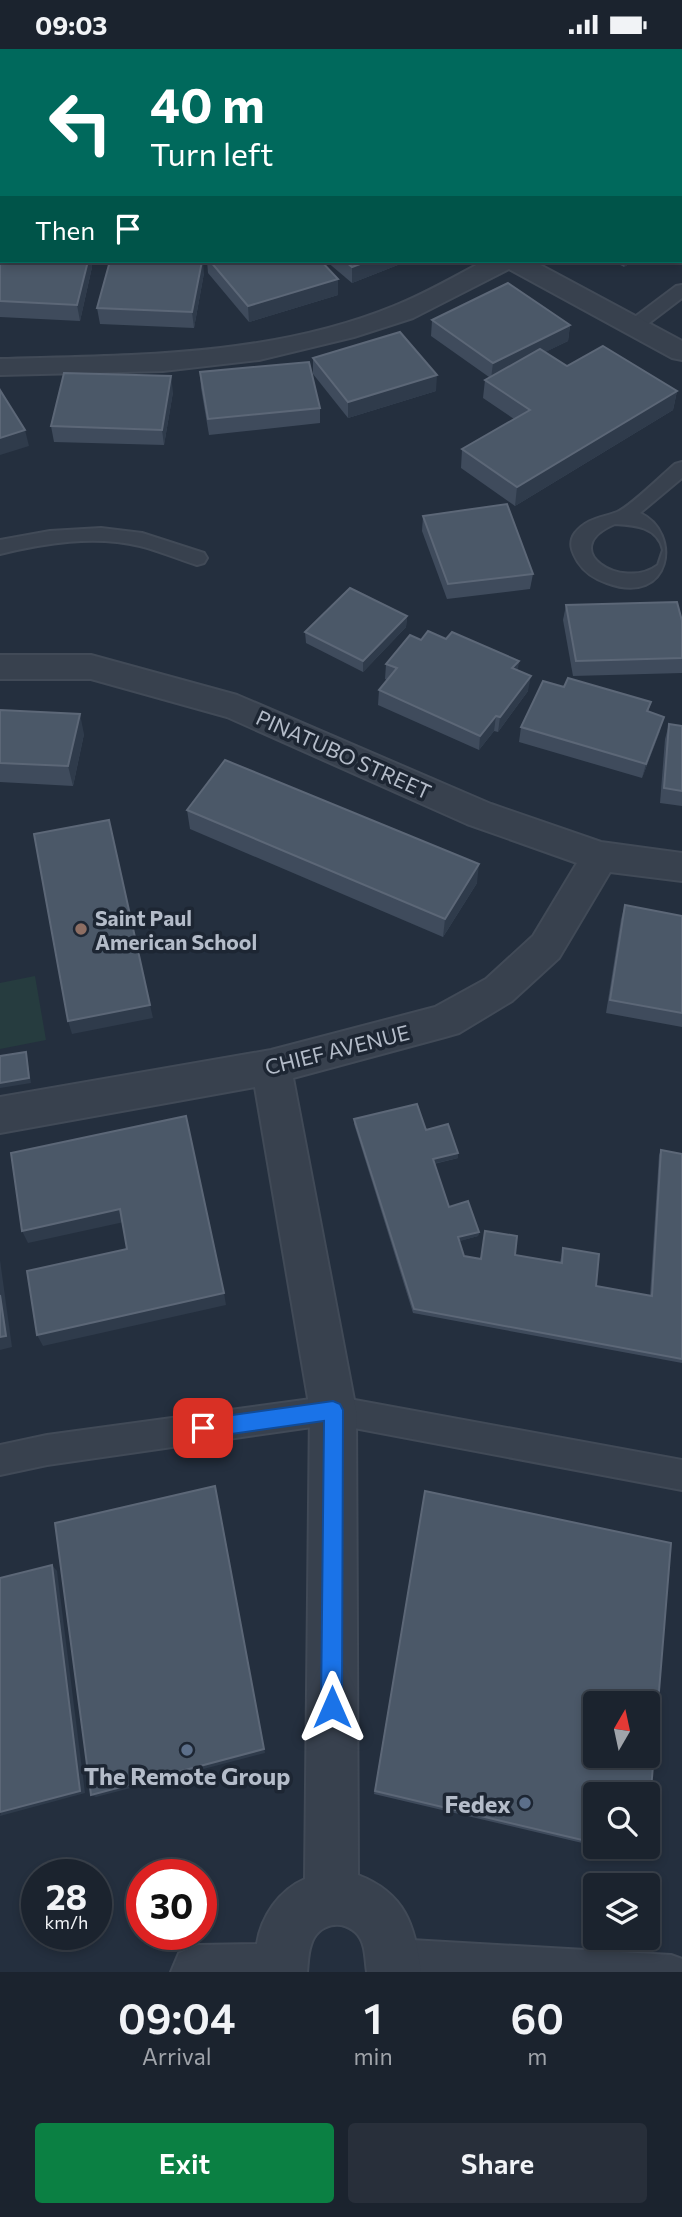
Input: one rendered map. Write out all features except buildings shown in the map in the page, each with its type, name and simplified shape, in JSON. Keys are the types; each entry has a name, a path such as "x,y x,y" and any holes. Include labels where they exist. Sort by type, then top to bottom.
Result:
{"street":[{"path":"0,367 163,363 259,352 344,331 404,312 500,263"},
{"path":"518,263 682,352"},
{"name":"PINATUBO STREET","path":"0,667 91,667 237,707 479,814 600,856 682,867"},
{"name":"CHIEF AVENUE","path":"0,1115 271,1067 445,1021 499,991 546,947 600,856"},
{"path":"271,1067 333,1410 331,1896"},
{"path":"198,1972 280,1972 280,1950 287,1930 298,1912 331,1896 357,1901 379,1917 389,1935 394,1964"}],"lane":[{"path":"634,326 682,290"},
{"path":"622,518 642,520 666,533 674,552 666,571 642,581 626,581 598,573 587,565 579,545 582,535 600,521 622,518 682,468"},
{"path":"0,547 25,541 82,535 134,538 197,558"},
{"path":"0,1460 47,1450 333,1410 682,1475"},
{"path":"394,1964 671,1972"}],"green space":[{"path":"35,976 46,1040 0,1049 0,983"}],"place":[{"name":"Saint Paul American School","path":"81,929"},
{"name":"The Remote Group","path":"187,1750"},
{"name":"Fedex","path":"525,1803"}],"route":[{"path":"203,1428 333,1410 332,1707"}]}
